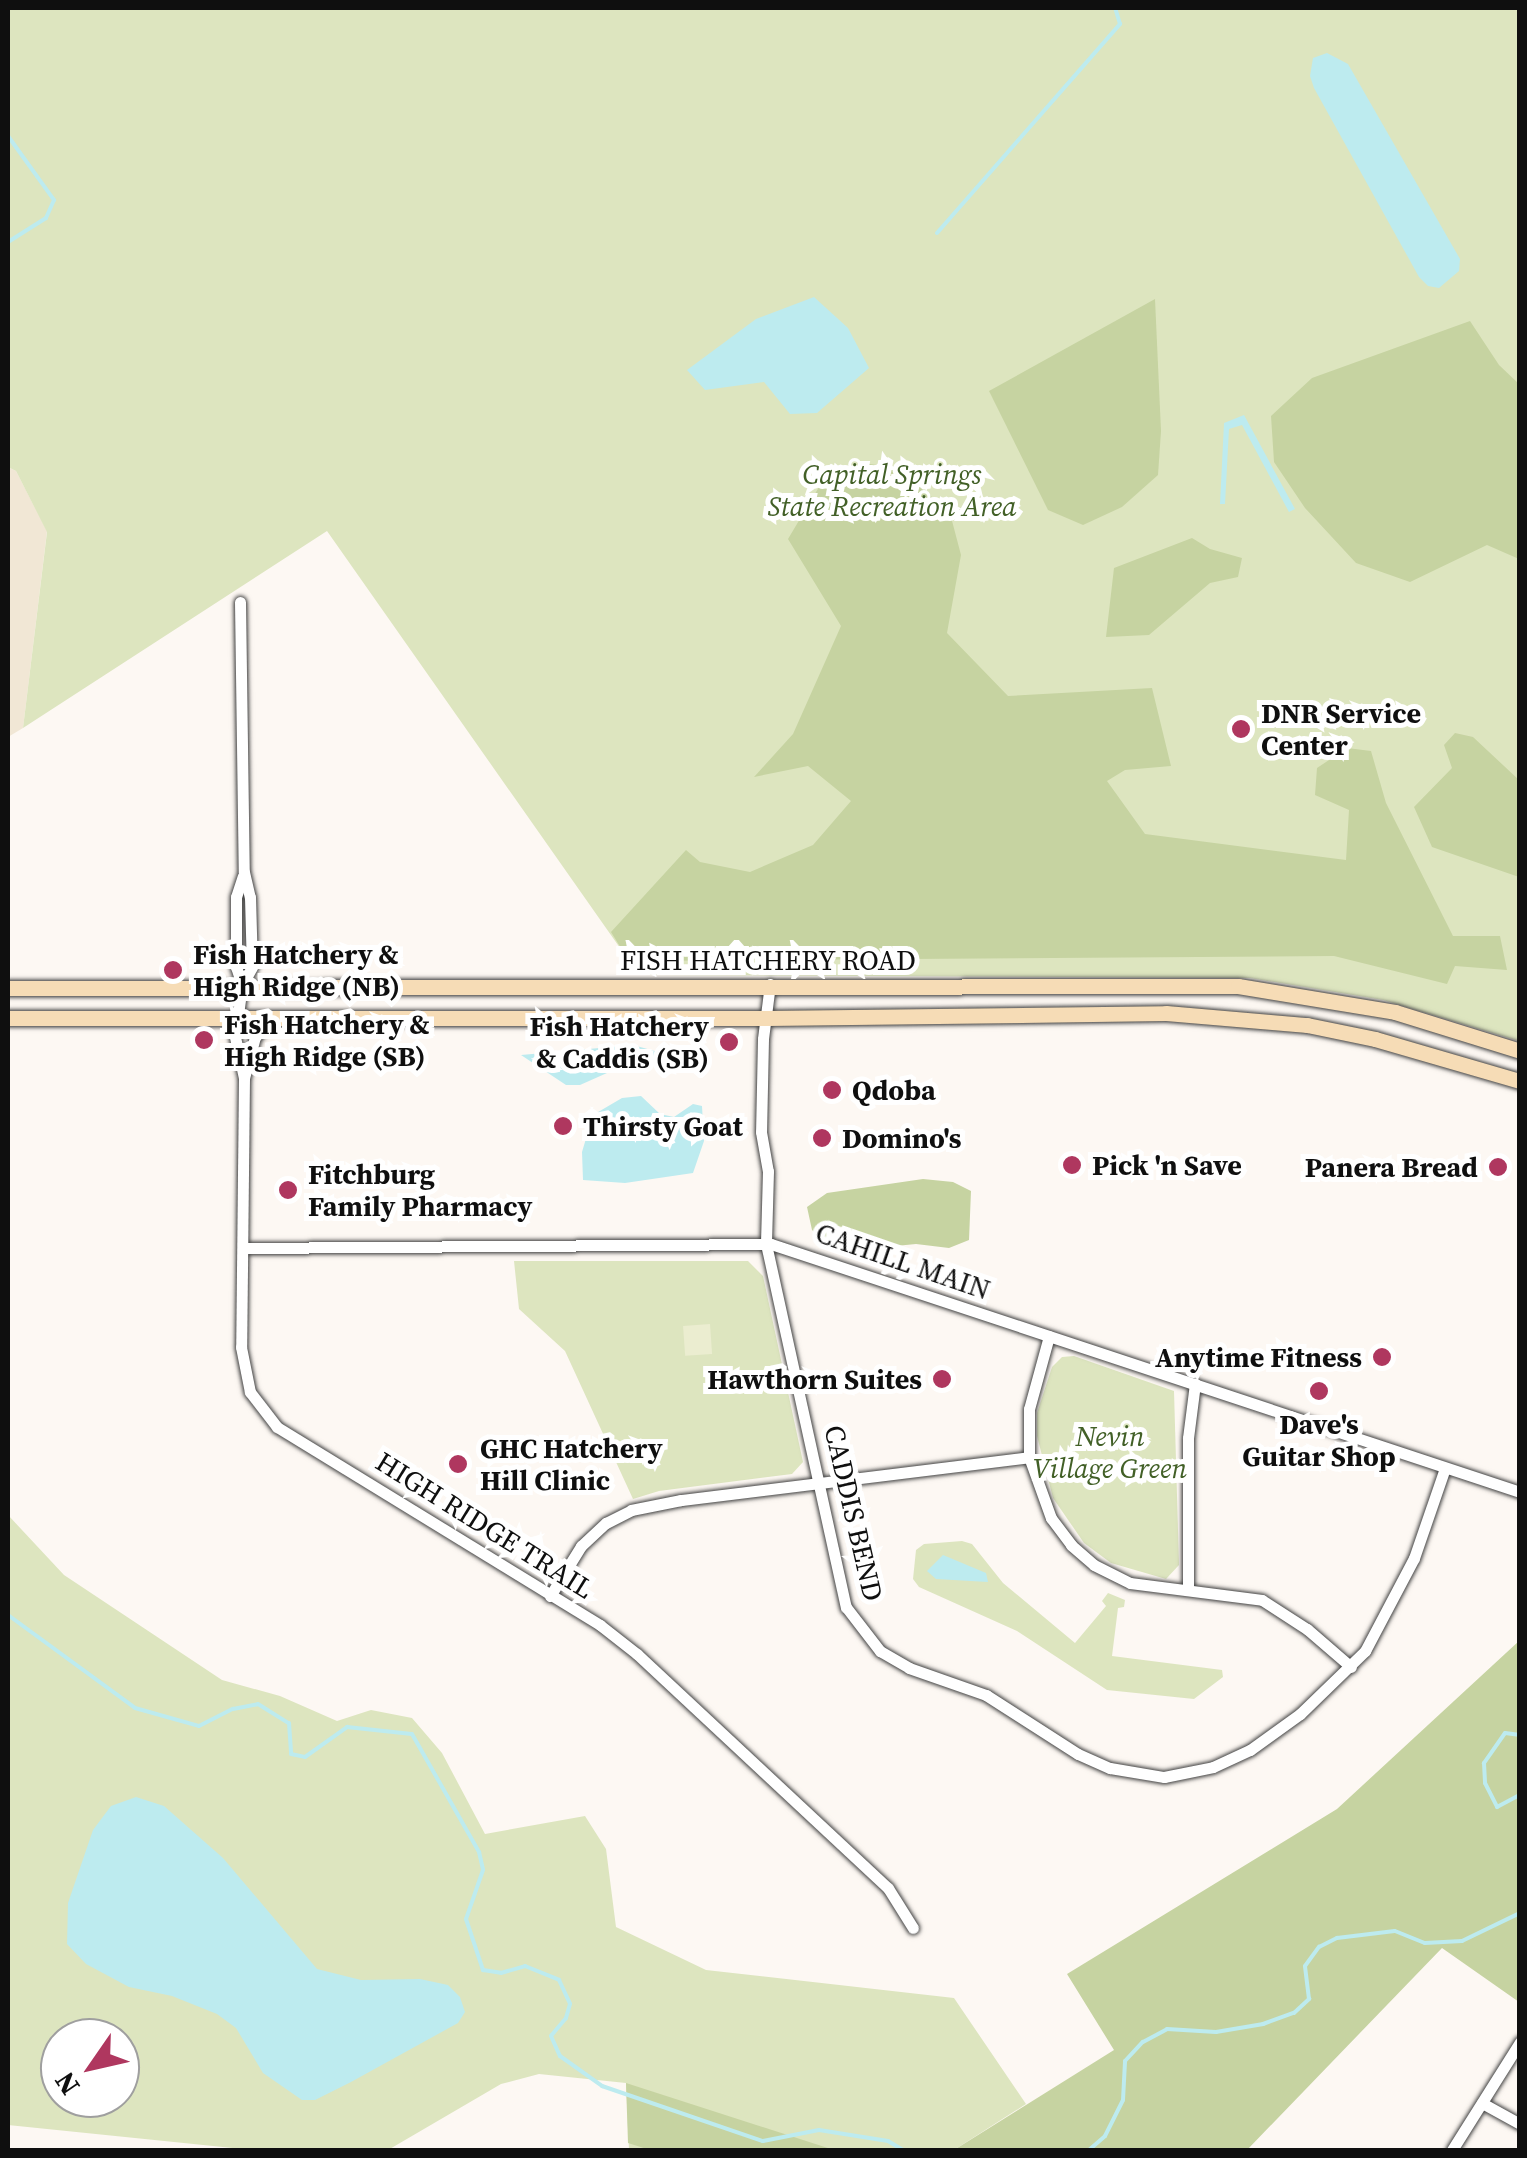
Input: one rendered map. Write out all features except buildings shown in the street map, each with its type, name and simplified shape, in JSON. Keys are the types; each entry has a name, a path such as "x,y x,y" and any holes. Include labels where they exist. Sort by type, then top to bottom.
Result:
{"main road":[{"name":"FISH HATCHERY ROAD","path":"8,988 242,984 1238,986 1395,1012 1520,1051"},
{"name":"FISH HATCHERY ROAD","path":"8,1018 767,1018 1166,1012 1236,1016 1375,1039 1520,1081"}],"street":[{"name":"HIGH RIDGE TRAIL","path":"240,602 244,872 250,896 252,967 242,984 235,1037 244,1078 243,1364 250,1392 270,1421 638,1654 888,1888 913,1928"},
{"name":"CADDIS BEND","path":"770,984 761,1132 768,1171 766,1244 846,1606 871,1643 910,1668 986,1695 1078,1754 1110,1768 1164,1777 1225,1763 1300,1714 1351,1667 1374,1637 1414,1558 1446,1468"},
{"name":"HIGH RIDGE TRAIL","path":"244,1078 255,1037 273,1018"},
{"name":"CAHILL MAIN","path":"242,1248 766,1244 1520,1492"},
{"path":"1049,1336 1029,1409 1028,1457 1051,1518 1082,1556 1130,1583 1262,1600 1307,1628 1351,1667"},
{"path":"1188,1589 1189,1427 1195,1383"},
{"path":"550,1596 581,1546 606,1523 631,1510 682,1500 1028,1457"},
{"path":"1452,2150 1520,2042"},
{"path":"1482,2103 1520,2124"}],"shaded area":[{"path":"8,467 16,471 47,531 23,728 8,737"}],"green space":[{"name":"Capital Springs State Recreation Area","path":"8,8 1519,8 1519,1041 1383,1000 1250,978 639,975 327,531 23,728 47,532 16,471 8,467"},
{"path":"1155,299 1161,431 1158,475 1122,507 1083,525 1048,510 989,391"},
{"path":"1470,321 1499,365 1519,384 1519,559 1487,545 1410,582 1356,563 1305,508 1274,462 1271,416 1312,378"},
{"path":"870,464 906,470 951,517 961,555 947,633 1008,696 1152,688 1171,766 1125,770 1107,781 1145,834 1346,860 1349,810 1315,795 1317,768 1347,748 1371,751 1386,803 1453,936 1500,936 1507,970 1455,966 1447,984 1334,956 629,961 611,932 686,850 700,862 750,872 813,845 851,801 808,766 754,777 793,734 841,626 788,539 825,477"},
{"path":"1192,538 1210,549 1242,558 1238,577 1210,583 1149,635 1106,637 1114,568"},
{"path":"1455,733 1473,737 1519,780 1519,877 1432,847 1414,807 1452,768 1444,745"},
{"path":"923,1179 953,1182 971,1191 969,1240 949,1248 916,1244 875,1248 823,1240 812,1230 807,1207 827,1193"},
{"path":"514,1261 748,1261 763,1276 803,1462 792,1474 659,1491 633,1499 565,1351 519,1309"},
{"path":"710,1324 712,1354 685,1356 683,1326"},
{"name":"Nevin Village Green","path":"1074,1356 1174,1391 1179,1565 1166,1579 1111,1563 1084,1543 1053,1498 1037,1436 1037,1413 1052,1367 1062,1357"},
{"path":"8,1515 64,1575 222,1680 280,1696 337,1721 371,1710 412,1718 442,1753 485,1834 585,1816 606,1849 616,1927 706,1970 954,1998 1026,2104 954,2150 629,2150 626,2083 539,2074 501,2084 388,2150 252,2150 8,2125"},
{"path":"924,1544 972,1544 1003,1583 1075,1643 1106,1606 1102,1601 1108,1593 1125,1600 1124,1607 1118,1608 1112,1656 1222,1670 1223,1677 1194,1699 1107,1690 1017,1631 919,1587 913,1579 916,1550"},
{"path":"1519,1641 1519,2002 1442,1948 1247,2150 954,2150 1114,2050 1067,1974 1337,1809"},
{"path":"626,2083 834,2150 650,2150 628,2143"}],"water":[{"path":"1327,53 1348,64 1460,259 1459,271 1439,288 1428,286 1419,277 1314,88 1310,76 1313,58"},
{"path":"814,297 848,328 869,368 817,413 790,414 764,382 705,390 687,370 756,319"},
{"path":"1244,415 1295,509 1289,512 1242,425 1229,429 1225,504 1220,504 1224,423"},
{"path":"633,1045 662,1053 663,1059 607,1073 580,1085 566,1085 521,1055"},
{"path":"641,1096 660,1114 674,1117 693,1104 702,1106 704,1141 693,1173 625,1183 583,1180 582,1152 593,1115 622,1098"},
{"path":"943,1555 986,1573 988,1582 936,1579 927,1571"},
{"path":"136,1797 164,1806 223,1858 317,1969 361,1980 420,1979 448,1985 460,1997 465,2012 458,2023 315,2100 302,2100 263,2073 236,2028 217,2014 172,1996 129,1987 86,1964 67,1944 68,1903 93,1830 111,1806"}],"waterway":[{"path":"937,233 1120,24 1115,8"},
{"path":"8,136 54,200 46,218 8,242"},
{"path":"8,1615 135,1708 199,1726 233,1709 258,1704 289,1723 291,1754 305,1757 347,1727 412,1734 479,1852 483,1870 466,1919 483,1970 501,1973 525,1966 559,1980 570,2004 566,2018 551,2036 560,2056 602,2086 763,2141 819,2130 888,2141 903,2150"},
{"path":"1520,1735 1505,1733 1484,1763 1485,1783 1497,1807 1520,1795"},
{"path":"1089,2150 1105,2136 1123,2100 1125,2061 1143,2042 1167,2029 1216,2032 1263,2024 1294,2013 1309,1999 1305,1966 1319,1947 1337,1938 1395,1931 1425,1943 1462,1941 1520,1913"}],"place":[{"name":"DNR Service Center","path":"1241,729"},
{"name":"Fish Hatchery & High Ridge (NB)","path":"173,970"},
{"name":"Fish Hatchery & High Ridge (SB)","path":"204,1040"},
{"name":"Fish Hatchery & Caddis (SB)","path":"729,1042"},
{"name":"Qdoba","path":"832,1090"},
{"name":"Thirsty Goat","path":"563,1126"},
{"name":"Domino's","path":"822,1138"},
{"name":"Pick 'n Save","path":"1072,1165"},
{"name":"Panera Bread","path":"1498,1167"},
{"name":"Fitchburg Family Pharmacy","path":"288,1190"},
{"name":"Anytime Fitness","path":"1382,1357"},
{"name":"Hawthorn Suites","path":"942,1379"},
{"name":"Dave's Guitar Shop","path":"1319,1391"},
{"name":"GHC Hatchery Hill Clinic","path":"458,1464"}]}
